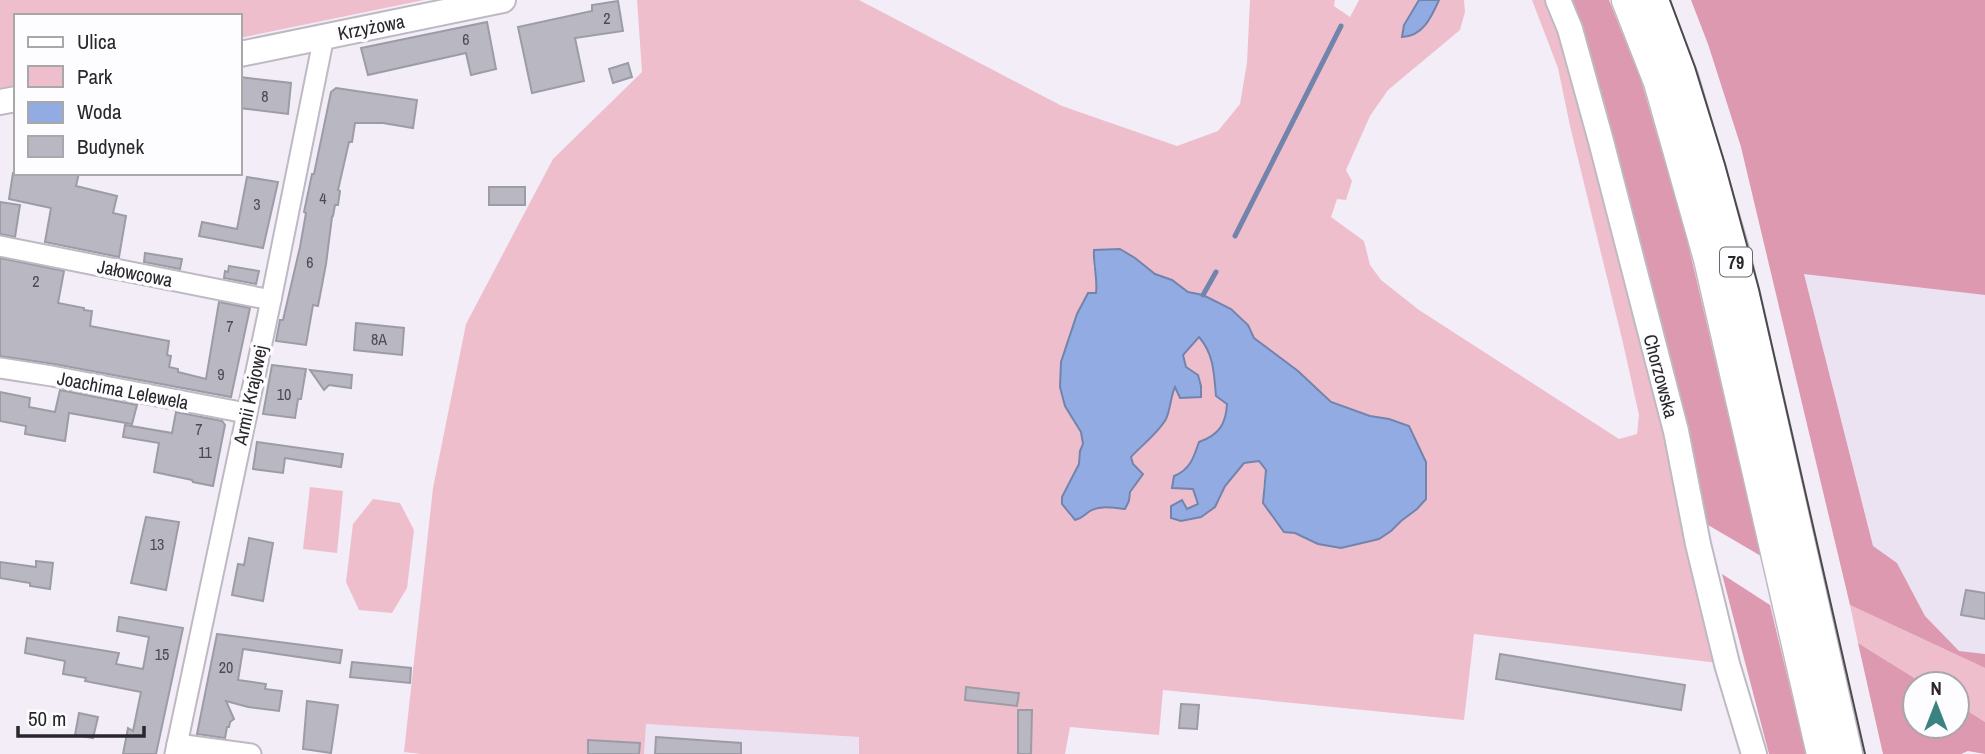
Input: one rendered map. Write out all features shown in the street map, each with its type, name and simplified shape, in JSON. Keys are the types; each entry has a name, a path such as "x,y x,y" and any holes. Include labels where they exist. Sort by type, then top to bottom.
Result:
{"main road":[{"name":"79","path":"1629,0 1660,82 1710,259 1767,514 1846,754"},
{"name":"79","path":"1652,0 1682,78 1734,254 1796,531 1823,754"}],"street":[{"name":"Krzyżowa","path":"242,54 503,0"},
{"name":"Chorzowska","path":"1558,0 1570,29 1601,141 1676,431 1698,544 1727,664 1754,754"},
{"name":"Armii Krajowej","path":"176,749 324,37"},
{"name":"Jałowcowa","path":"0,246 271,300"},
{"name":"Joachima Lelewela","path":"0,368 246,413"},
{"path":"176,749 251,754"}],"shaded area":[{"path":"1572,0 1609,0 1641,80 1686,235 1761,556 1708,525 1584,30"},
{"path":"1691,0 1985,0 1985,295 1804,274 1873,546 1897,563 1925,616 1959,651 1985,654 1985,668 1850,605 1741,147"},
{"path":"1804,273 1985,295 1985,654 1959,651 1925,616 1897,563 1873,546"},
{"path":"1722,574 1770,605 1806,754 1769,754"},
{"path":"1858,643 1901,670 1901,740 1971,740 1971,713 1985,722 1985,754 1968,751 1961,754 1883,754"},
{"path":"646,724 860,737 859,754 644,754"}],"green space":[{"path":"0,0 424,0 242,38 242,14 14,14 14,85 0,88"},
{"path":"637,0 859,0 1062,106 1177,146 1218,131 1240,104 1247,63 1250,0 1335,0 1334,6 1350,17 1359,0 1419,0 1404,25 1402,37 1430,21 1439,0 1464,0 1465,12 1460,30 1388,90 1370,116 1346,170 1352,181 1346,200 1337,199 1331,217 1364,241 1370,265 1381,280 1419,310 1619,439 1637,434 1639,415 1558,68 1532,0 1558,0 1727,664 1474,634 1464,720 1163,690 1159,735 1070,727 1065,754 859,754 859,737 646,724 644,754 404,752 433,488 466,324 553,159 642,72","holes":["1120,249 1155,274 1172,280 1188,292 1203,295 1248,325 1254,338 1298,371 1331,402 1370,416 1389,419 1415,439 1420,449 1417,509 1391,531 1318,544 1295,533 1284,532 1271,516 1263,498 1266,470 1259,461 1244,463 1225,486 1215,507 1201,516 1181,521 1182,500 1187,509 1198,504 1193,489 1172,488 1174,476 1188,467 1199,442 1212,436 1220,428 1227,404 1216,396 1210,357 1199,337 1183,355 1186,367 1171,395 1171,407 1131,457 1133,483 1125,509 1098,508 1075,520 1070,516 1062,497 1079,464 1083,444 1081,432 1065,406 1061,362 1077,314 1096,293 1098,283 1093,266 1094,250"]},
{"path":"310,487 343,491 337,553 303,549"},
{"path":"373,499 400,503 414,530 407,588 392,613 359,610 346,582 353,524"},
{"path":"1850,605 1985,668 1985,722 1971,713 1971,670 1901,670 1858,643"}],"water":[{"path":"1419,0 1439,0 1421,30 1402,37 1404,25"},
{"path":"1120,249 1155,274 1172,280 1188,292 1203,295 1231,309 1248,325 1254,338 1298,371 1331,402 1409,426 1426,462 1426,499 1379,539 1341,548 1318,544 1295,533 1284,532 1263,503 1266,470 1259,461 1244,463 1225,486 1215,507 1201,517 1181,521 1171,518 1171,506 1182,500 1187,509 1198,504 1193,489 1172,488 1174,476 1188,467 1199,442 1212,436 1220,428 1226,411 1227,404 1216,396 1210,357 1199,337 1183,355 1186,367 1198,375 1201,397 1180,398 1175,387 1163,424 1131,457 1133,464 1143,474 1130,492 1125,509 1098,508 1075,520 1062,504 1062,497 1079,464 1083,444 1081,432 1065,406 1060,387 1061,362 1077,314 1088,293 1096,293 1094,250"}],"building":[{"path":"618,1 623,31 575,38 584,81 532,93 518,27 592,11 592,5"},
{"path":"487,22 496,69 471,75 466,53 368,75 361,48"},
{"path":"628,63 632,77 613,83 609,69"},
{"path":"242,77 291,83 288,114 242,108"},
{"path":"336,88 417,100 413,128 383,123 355,123 338,190 338,205 335,205 332,217 318,306 313,305 306,345 276,341 300,247 306,213 304,212 331,92"},
{"path":"13,173 79,175 76,186 117,196 113,213 126,216 119,257 45,242 51,208 9,199"},
{"path":"247,177 278,182 263,248 199,236 202,222 237,229"},
{"path":"489,187 525,187 525,205 489,205"},
{"path":"0,202 20,205 15,237 0,234"},
{"path":"145,253 182,259 180,269 144,262"},
{"path":"0,258 64,271 58,303 92,311 90,326 169,341 169,367 206,379 219,302 250,308 231,397 0,356"},
{"path":"229,266 259,271 256,284 224,278"},
{"path":"356,323 404,328 402,355 354,350"},
{"path":"272,365 306,369 295,418 263,414"},
{"path":"310,370 352,375 351,388 329,385 324,390"},
{"path":"60,390 137,405 132,424 69,413 65,441 25,434 26,426 0,421 0,392 30,398 29,407 55,412"},
{"path":"176,412 222,421 225,425 213,486 154,472 159,443 123,437 125,425 172,433"},
{"path":"257,442 343,454 341,467 285,458 283,473 253,469"},
{"path":"146,517 179,522 166,590 131,583"},
{"path":"249,538 273,543 263,601 232,595 238,564 244,565"},
{"path":"36,561 53,563 50,589 0,578 0,562 36,567"},
{"path":"1966,590 1985,593 1985,619 1961,615"},
{"path":"119,617 183,628 156,754 123,754 128,728 133,731 141,692 63,674 65,661 25,653 27,638 119,653 116,664 143,669 149,637 117,631"},
{"path":"217,634 342,650 340,663 243,649 238,680 266,684 265,689 282,691 279,711 226,701 234,719 227,727 225,738 197,734"},
{"path":"1500,654 1685,685 1681,710 1496,679"},
{"path":"352,662 411,668 410,683 350,677"},
{"path":"966,687 1019,693 1017,706 965,700"},
{"path":"307,701 338,705 331,753 303,749"},
{"path":"1181,704 1199,705 1197,729 1179,728"},
{"path":"1018,710 1032,710 1031,754 1018,754"},
{"path":"79,713 98,717 93,738 75,735"},
{"path":"656,737 741,743 741,754 655,754"},
{"path":"588,740 640,743 639,754 588,754"}],"waterway":[{"path":"1235,236 1341,26"},
{"path":"1203,295 1216,272"}],"tram line":[{"path":"1670,0 1695,67 1725,164 1759,289 1865,754"}]}
